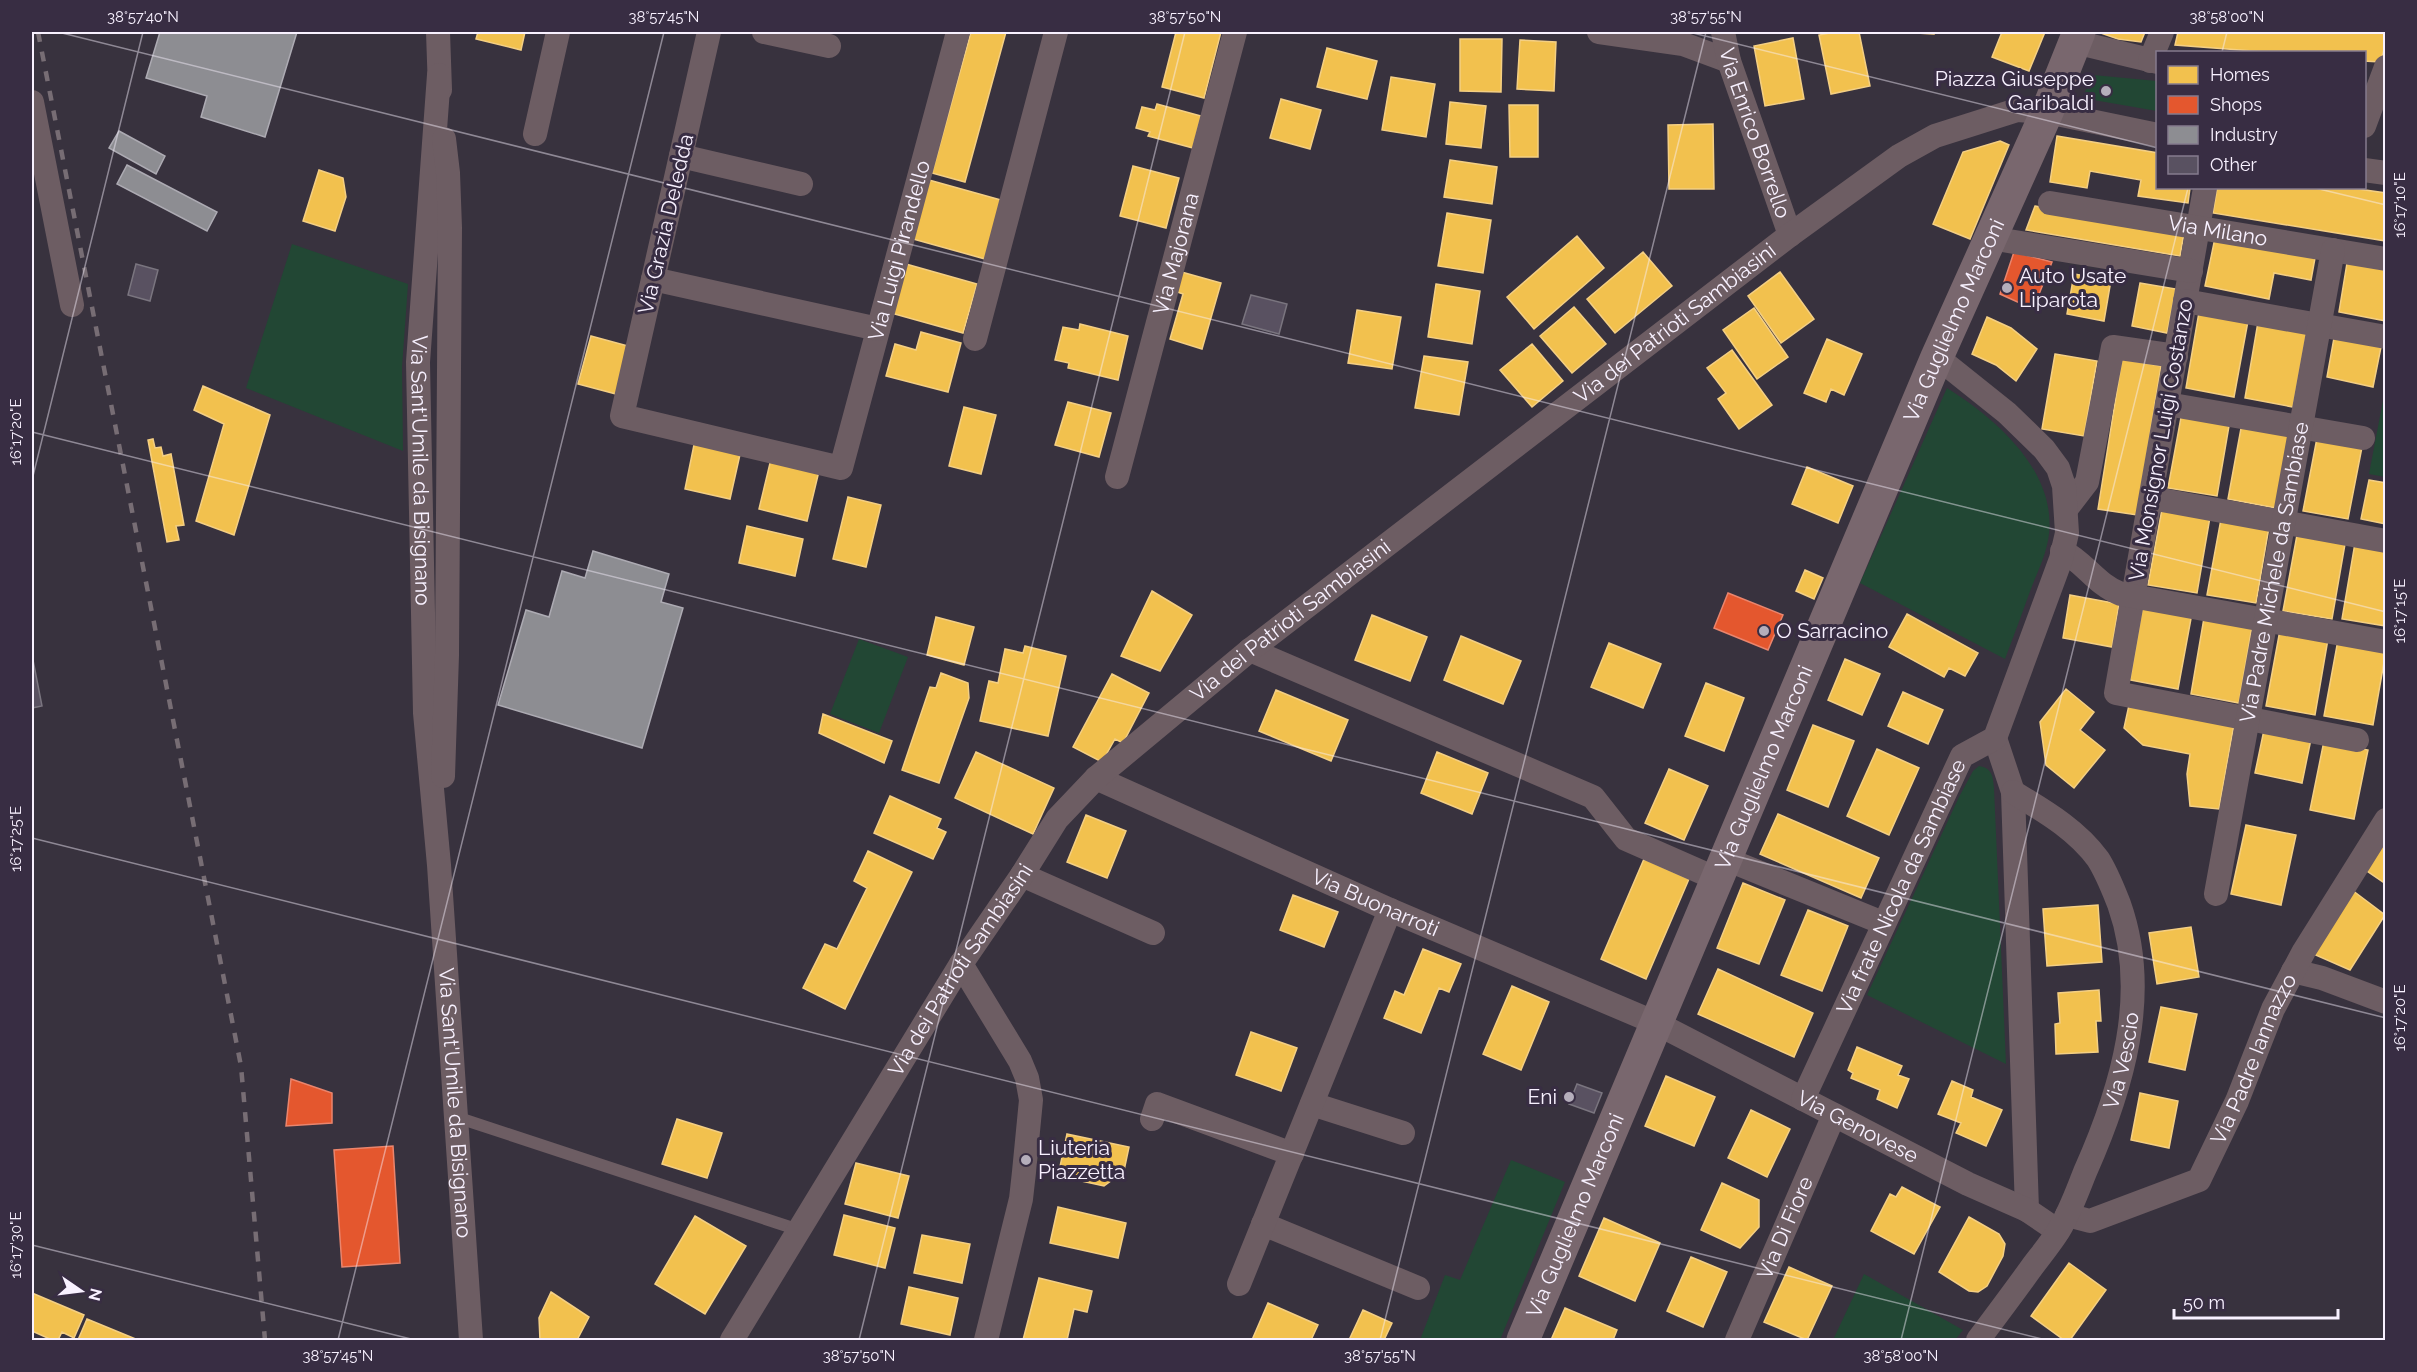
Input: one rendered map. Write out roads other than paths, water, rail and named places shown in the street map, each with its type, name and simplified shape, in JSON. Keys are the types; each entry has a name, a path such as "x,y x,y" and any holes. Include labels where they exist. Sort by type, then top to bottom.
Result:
{"main road":[{"name":"Via Guglielmo Marconi","path":"1523,1341 1937,357 2047,111 2077,37"}],"street":[{"name":"Via Sant'Umile da Bisignano","path":"438,32 450,228 447,655 440,865 471,1341"},
{"path":"535,134 558,32"},
{"name":"Via Grazia Deledda","path":"709,32 622,416 841,468"},
{"path":"764,32 829,46"},
{"name":"Via Luigi Pirandello","path":"841,468 958,32"},
{"path":"975,339 1056,32"},
{"name":"Via Majorana","path":"1117,477 1235,32"},
{"path":"1599,32 1683,44 1729,61"},
{"name":"Via Enrico Borrello","path":"1723,32 1729,61 1790,235"},
{"path":"2157,51 2162,32"},
{"path":"2077,37 2154,62"},
{"path":"2366,119 2378,79"},
{"path":"32,102 72,305"},
{"name":"Via dei Patrioti Sambiasini","path":"732,1341 962,964 1057,819 1096,778 1250,650 1790,235 1899,156 1935,136 2017,110 2047,111 2156,135"},
{"path":"681,156 801,184"},
{"path":"2366,170 2385,173"},
{"name":"Via Monsignor Luigi Costanzo","path":"2205,189 2116,693 2248,719"},
{"name":"Via Milano","path":"2050,203 2385,259"},
{"path":"1990,238 2191,271"},
{"name":"Via Padre Michele da Sambiase","path":"2217,894 2333,250"},
{"path":"653,279 878,328"},
{"path":"2186,301 2385,337"},
{"path":"2067,508 2087,482 2113,347 2176,356"},
{"path":"1937,357 2007,413 2044,449 2058,468 2067,508 2067,533 2051,588 1995,738 2013,792 2027,1210"},
{"path":"2167,404 2363,438"},
{"path":"2151,498 2385,541"},
{"path":"2062,551 2076,560 2100,584 2121,594 2385,642"},
{"path":"1250,650 1593,797 1626,839 1883,923"},
{"path":"2248,719 2357,740"},
{"name":"Via frate Nicola da Sambiase","path":"1803,1099 1962,756 1995,738"},
{"name":"Via Buonarroti","path":"1096,778 1390,910 1656,1023"},
{"name":"Via Vescio","path":"1978,1341 2062,1223 2111,1110 2129,1033 2134,984 2129,931 2112,884 2098,859 2080,838 2057,819 2013,792"},
{"name":"Via Padre Iannazzo","path":"2062,1223 2090,1221 2199,1180 2237,1101 2272,1009 2385,820"},
{"path":"1022,875 1153,933"},
{"path":"1239,1284 1390,910"},
{"path":"962,964 1020,1061 1027,1078 1030,1100 1021,1199 986,1341"},
{"path":"2293,971 2322,978 2385,1002"},
{"name":"Via Genovese","path":"1656,1023 1968,1184 2062,1223"},
{"path":"1152,1119 1157,1104 1292,1154"},
{"path":"1312,1104 1403,1133"},
{"name":"Via Di Fiore","path":"1737,1341 1834,1115"},
{"path":"1263,1224 1418,1288"}],"lane":[{"path":"456,1118 799,1230"}],"railway":[{"path":"38,32 241,1066 265,1340"}],"place":[{"name":"Piazza Giuseppe Garibaldi","path":"2106,91"},
{"name":"Auto Usate Liparota","path":"2007,288"},
{"name":"O Sarracino","path":"1764,631"},
{"name":"Eni","path":"1569,1097"},
{"name":"Liuteria Piazzetta","path":"1026,1160"}]}
